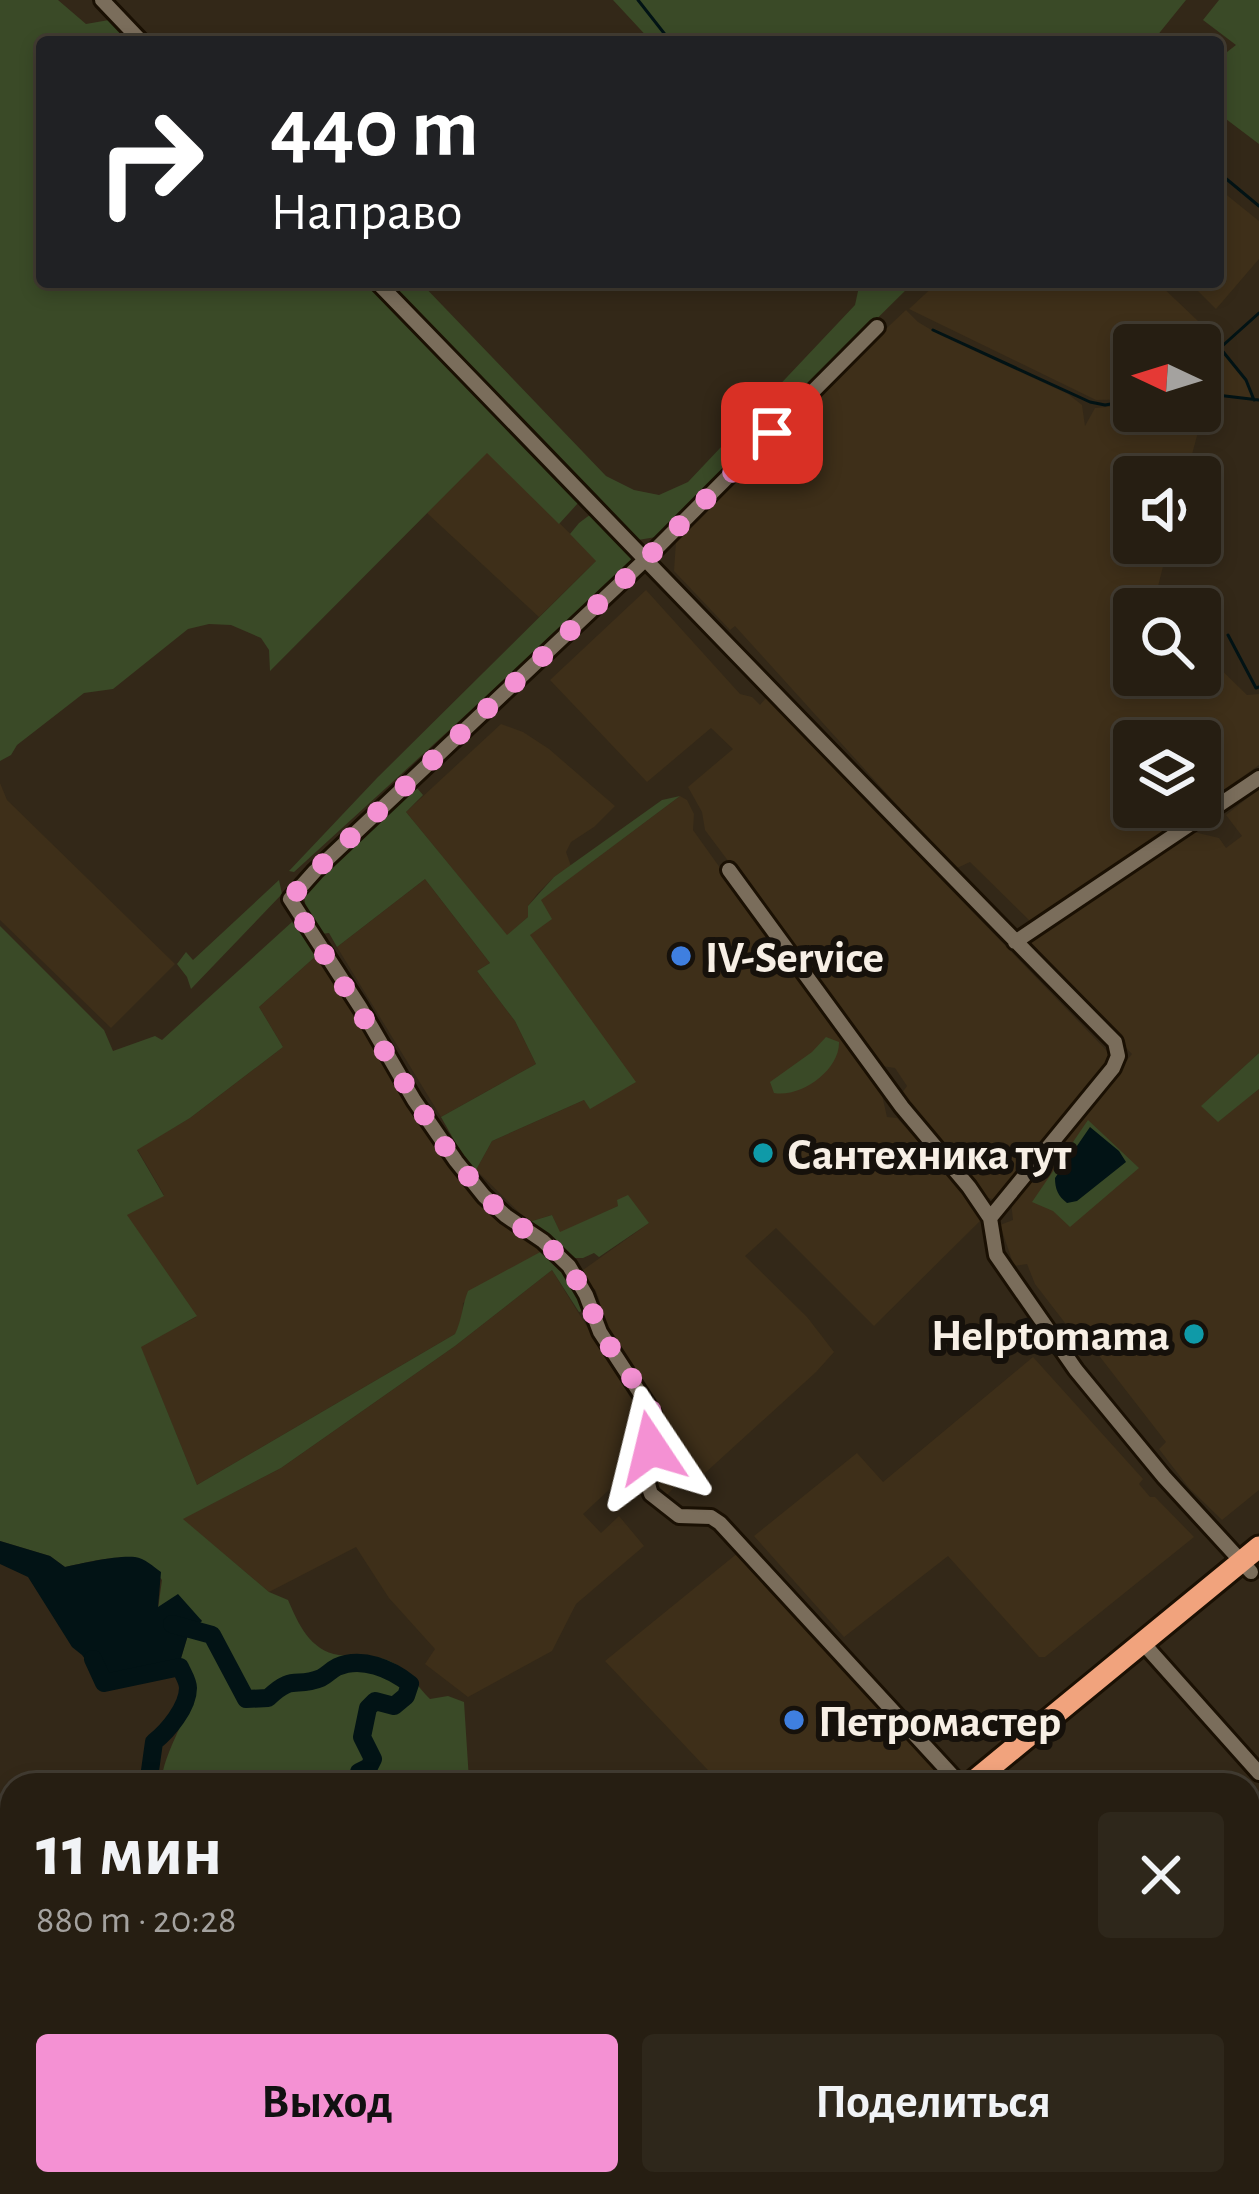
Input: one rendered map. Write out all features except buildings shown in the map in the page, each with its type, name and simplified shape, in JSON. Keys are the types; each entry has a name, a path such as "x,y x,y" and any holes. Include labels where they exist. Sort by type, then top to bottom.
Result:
{"highway":[{"path":"1002,1773 1253,1562"},
{"path":"981,1773 1147,1648"}],"street":[{"path":"102,0 136,36"},
{"path":"382,288 1114,1042 1118,1056 1113,1068 990,1218"},
{"path":"877,327 646,559 290,899 455,1161 484,1196 557,1253 578,1279 600,1332 652,1413 646,1473 651,1494 679,1516 711,1517 719,1523 954,1773"},
{"path":"1015,942 1259,778"},
{"path":"729,870 894,1096 969,1187 990,1218 996,1255 1076,1370 1164,1477 1253,1562"},
{"path":"1147,1648 1259,1773"}],"shaded area":[{"path":"1224,193 1259,221 1259,259 1216,309 1195,288 1224,288"},
{"path":"932,288 1163,288 1201,324 1113,324 1113,400 1096,400 909,309"},
{"path":"906,310 938,334 1068,394 1082,405 1085,426 1095,408 1113,406 1113,432 1198,432 1192,456 1113,456 1113,564 1164,564 1158,588 1113,588 1113,696 1221,696 1221,670 1247,695 1259,694 1259,765 1221,792 1221,720 1113,720 1113,828 1170,828 1034,925 970,862 955,869 735,626 730,630 674,571 676,541 810,407 811,399"},
{"path":"1221,349 1246,380 1254,400 1221,396"},
{"path":"487,452 597,560 539,617 427,513"},
{"path":"646,590 740,694 760,705 766,698 1108,1052 1108,1063 999,1200 987,1198 902,1093 907,1086 895,1068 881,1066 705,830 702,812 688,787 733,749 711,728 647,782 550,680"},
{"path":"501,724 549,749 615,806 571,842 566,852 571,866 538,893 528,906 528,917 507,936 406,812"},
{"path":"0,783 7,800 175,964 111,1028 0,920"},
{"path":"1259,789 1259,1053 1202,1106 1218,1121 1259,1089 1259,1490 1222,1520 1159,1449 1166,1442 1090,1344 1080,1351 1075,1345 1079,1341 1035,1284 1027,1264 1014,1266 1000,1225 1013,1220 1011,1202 1132,1054 1031,950 1031,939 1117,877 1194,832 1219,838 1226,848 1242,836 1226,815"},
{"path":"680,796 694,814 693,830 882,1095 887,1117 897,1118 969,1197 981,1220 874,1326 776,1228 745,1256 807,1317 834,1352 693,1484 685,1476 667,1495 653,1480 670,1425 609,1333 595,1289 590,1288 583,1270 649,1223 618,1206 560,1233 552,1215 529,1222 476,1170 492,1141 584,1100 590,1108 530,935 540,900"},
{"path":"425,879 490,963 477,971 515,1021 536,1064 441,1117 337,947"},
{"path":"317,955 435,1146 466,1187 544,1250 463,1303 455,1334 197,1485 140,1346 196,1317 126,1215 164,1195 137,1149 190,1118 283,1047 259,1007"},
{"path":"1090,1127 1126,1162 1077,1201 1067,1203 1055,1178"},
{"path":"552,1270 645,1421 624,1476 583,1514 601,1533 619,1516 644,1546 576,1604 552,1651 468,1697 425,1664 435,1649 389,1598 356,1547 269,1592 182,1519 281,1468 455,1346"},
{"path":"1033,1357 1143,1479 1139,1484 1150,1497 1194,1537 1045,1657 1039,1657 948,1556 844,1637 754,1536 857,1453 883,1482"},
{"path":"0,1541 50,1556 65,1567 128,1557 149,1563 161,1572 158,1607 178,1594 202,1621 188,1635 179,1665 102,1682 72,1647 28,1577 0,1564"},
{"path":"739,1552 936,1767 934,1773 711,1773 605,1661"}],"green space":[{"path":"0,0 58,0 86,24 109,20 125,36 36,36 36,288 372,288 579,502 559,524 487,453 270,671 269,650 261,638 231,625 188,629 113,689 84,693 0,761"},
{"path":"613,0 1186,0 1157,36 646,36"},
{"path":"1219,0 1259,0 1259,144 1224,118 1224,54 1236,45 1203,20"},
{"path":"395,288 426,288 606,476 634,490 659,495 688,482 855,305 859,288 908,288 656,537 638,540"},
{"path":"591,514 632,555 631,564 294,872 289,871 596,561 570,534"},
{"path":"417,788 423,795 406,812 507,935 528,917 528,906 554,877 662,800 680,796 541,900 552,919 530,935 636,1082 590,1109 584,1100 492,1141 476,1170 441,1117 536,1064 515,1021 477,971 490,963 425,879 337,947 329,933 321,934 305,903 321,876"},
{"path":"279,880 282,894 191,989 177,964 186,952 193,960"},
{"path":"292,922 317,955 259,1007 283,1047 190,1118 137,1150 164,1196 127,1215 197,1316 141,1347 197,1485 455,1334 468,1291 544,1250 585,1310 579,1312 552,1270 455,1346 281,1468 183,1519 269,1592 288,1600 301,1626 320,1648 387,1660 406,1672 430,1699 448,1696 464,1702 469,1773 164,1773 181,1724 168,1720 185,1702 183,1661 179,1665 188,1635 202,1620 158,1609 162,1580 142,1560 115,1558 65,1567 50,1556 0,1541 0,926 104,1030 113,1051 155,1036 162,1040"},
{"path":"826,1037 839,1042 826,1072 796,1091 774,1093 770,1082"},
{"path":"1259,1053 1259,1089 1218,1122 1201,1106"},
{"path":"1088,1120 1139,1168 1070,1227 1053,1211 1032,1202"},
{"path":"628,1195 649,1223 599,1257 594,1253 573,1258 529,1222 552,1215 560,1232 618,1206 617,1200"}],"waterway":[{"path":"638,0 666,36"},
{"path":"1224,177 1259,206"},
{"path":"1254,400 1246,380 1220,348 1259,313"},
{"path":"933,330 1090,402 1113,404"},
{"path":"1221,395 1259,400"},
{"path":"1228,635 1259,687"},
{"path":"172,1624 212,1635 246,1699 268,1698 289,1684 312,1681 356,1663 385,1669 410,1684 406,1696 394,1706 375,1701 368,1708 362,1737 373,1759 359,1773"},
{"path":"93,1659 104,1683 180,1667 188,1688 185,1703 154,1742 150,1773"}],"place":[{"name":"IV-Service","path":"681,956"},
{"name":"Сантехника тут","path":"763,1153"},
{"name":"Helptomama","path":"1194,1334"},
{"name":"Петромастер","path":"794,1720"}],"route":[{"path":"651,1448 648,1402 600,1332 578,1279 557,1253 484,1196 455,1161 290,899 772,433"}]}
